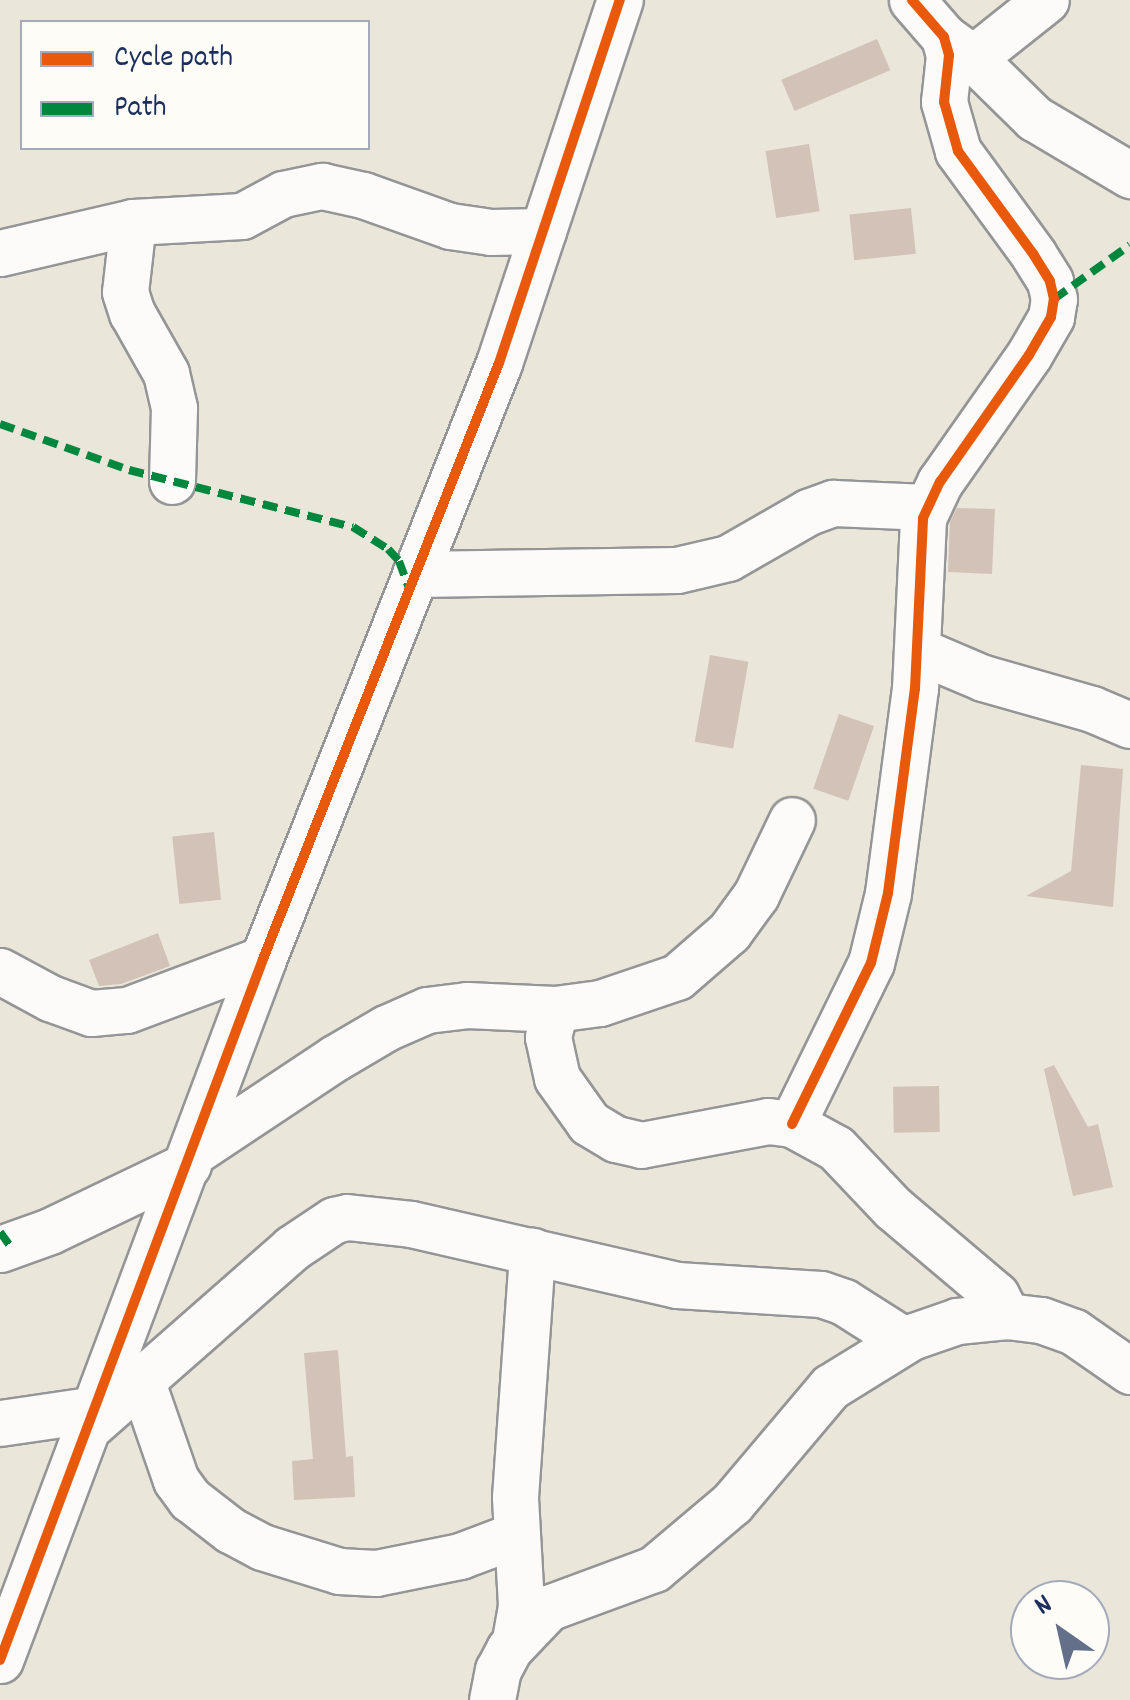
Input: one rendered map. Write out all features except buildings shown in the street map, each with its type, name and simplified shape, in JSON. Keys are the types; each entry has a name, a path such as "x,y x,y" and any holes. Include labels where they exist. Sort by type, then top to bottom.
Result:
{"street":[{"path":"0,1660 263,959 499,362 620,0"},
{"path":"912,0 1034,118 1130,176"},
{"path":"792,1124 871,963 888,894 905,784 920,548 927,507 1029,355 1051,318 1054,299 1050,281 1034,255 958,150 944,102 949,55 1046,0"},
{"path":"0,253 134,222 242,216 283,194 322,186 363,195 450,226 491,232 543,231"},
{"path":"134,222 125,292 132,313 166,374 174,408 172,480"},
{"path":"415,574 677,570 728,558 808,512 832,503 927,507"},
{"path":"916,650 998,683 1117,710"},
{"path":"0,1249 50,1231 190,1159 352,1048 427,1010 467,1005 554,1009 639,993 678,977 703,959 756,894 792,820"},
{"path":"0,971 50,998 91,1013 127,1010 263,959"},
{"path":"554,1009 548,1037 558,1078 588,1123 616,1140 641,1145 738,1125 792,1124 836,1148 893,1208 996,1294 1007,1316"},
{"path":"0,1423 93,1417 142,1382 292,1248 334,1220 382,1219 677,1285 821,1294 844,1302 902,1339 957,1321 1007,1316 1041,1320 1074,1332 1130,1371"},
{"path":"516,1640 521,1605 516,1535 532,1251"},
{"path":"492,1700 498,1670 516,1640 548,1608 654,1569 732,1503 830,1387 911,1337"},
{"path":"142,1382 176,1480 206,1514 262,1547 340,1571 376,1573 460,1556 516,1535"}],"marked path":[{"path":"1054,299 1130,245"},
{"path":"0,424 129,470 353,527 388,549 399,561 409,589"},
{"path":"0,1232 11,1247"}],"cycle path":[{"path":"0,1660 263,959 499,363 620,0"},
{"path":"792,1124 871,963 888,893 915,689 923,518 940,482 1029,355 1051,317 1054,299 1050,281 1034,255 958,151 944,102 949,55 944,37 912,0"}]}
